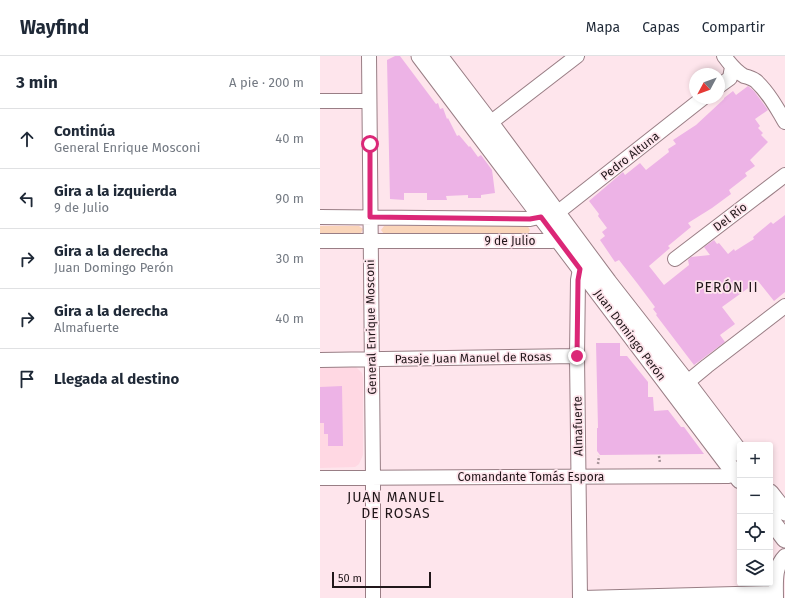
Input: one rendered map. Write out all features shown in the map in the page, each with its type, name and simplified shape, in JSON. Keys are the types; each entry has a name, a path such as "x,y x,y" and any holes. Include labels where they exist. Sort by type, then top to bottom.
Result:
{"main road":[{"name":"Juan Domingo Perón","path":"420,56 549,215 680,388 737,474"},
{"name":"Juan Domingo Perón","path":"439,56 490,123 549,215 557,237 586,265"},
{"name":"Juan Domingo Perón","path":"680,388 737,450"},
{"path":"773,497 785,512"},
{"path":"773,524 785,539"}],"street":[{"name":"General Enrique Mosconi","path":"369,56 373,598"},
{"path":"490,123 576,56"},
{"path":"725,82 730,78 728,62"},
{"path":"728,62 743,75 759,84 772,100 785,122"},
{"path":"320,101 369,101"},
{"name":"Pedro Altuna","path":"549,215 696,104"},
{"name":"Del Río","path":"675,259 785,175"},
{"name":"9 de Julio","path":"320,217 530,219 549,215"},
{"name":"9 de Julio","path":"320,241 544,241 552,240 557,237"},
{"name":"Almafuerte","path":"581,598 577,356 578,280 586,265"},
{"path":"680,388 785,306"},
{"name":"Pasaje Juan Manuel de Rosas","path":"320,360 577,356"},
{"name":"Comandante Tomás Espora","path":"320,478 373,479 737,475"},
{"path":"581,598 776,596 777,570 780,560 785,556"}],"path":[{"path":"598,467 599,456"}],"shaded area":[{"path":"527,225 530,230 527,236 384,234 381,230 384,226"},
{"path":"320,226 359,226 363,229 360,235 320,235"},
{"path":"320,365 355,366 362,373 363,455 359,464 355,467 320,468"}],"building":[{"path":"395,56 400,56 436,104 438,103 440,109 443,108 447,119 448,118 457,136 459,135 469,147 470,146 478,157 481,155 492,170 495,193 481,195 481,198 468,198 468,195 446,196 447,200 427,200 427,193 404,193 404,200 390,199 387,60"},
{"path":"748,86 754,91 768,110 755,119 760,126 758,128 763,133 761,135 768,142 750,160 755,166 745,173 747,176 729,190 731,194 688,223 691,227 668,246 670,248 649,266 664,285 689,265 688,260 691,257 710,255 704,247 714,240 717,244 719,243 728,254 734,249 735,251 754,239 753,237 771,222 773,224 785,215 785,292 774,301 758,281 722,307 735,324 720,335 725,342 694,365 656,315 657,314 653,309 655,307 637,283 619,260 615,262 600,240 605,236 602,232 607,228 589,201 623,172 625,175 640,163 646,170 669,152 668,149 676,144 673,140 696,125 719,104 725,104 725,97 733,91 736,95"},
{"path":"596,343 620,343 620,356 627,356 648,382 648,397 653,397 654,411 668,410 681,427 684,427 704,454 600,455 597,451 598,428"},
{"path":"342,386 343,446 328,446 328,434 324,434 324,423 320,423 320,387"}],"district":[{"name":"PERÓN II","path":"727,287"},
{"name":"JUAN MANUEL DE ROSAS","path":"396,506"}],"route":[{"path":"370,144 370,217 530,219 541,217 580,269 578,280 577,356"}]}
